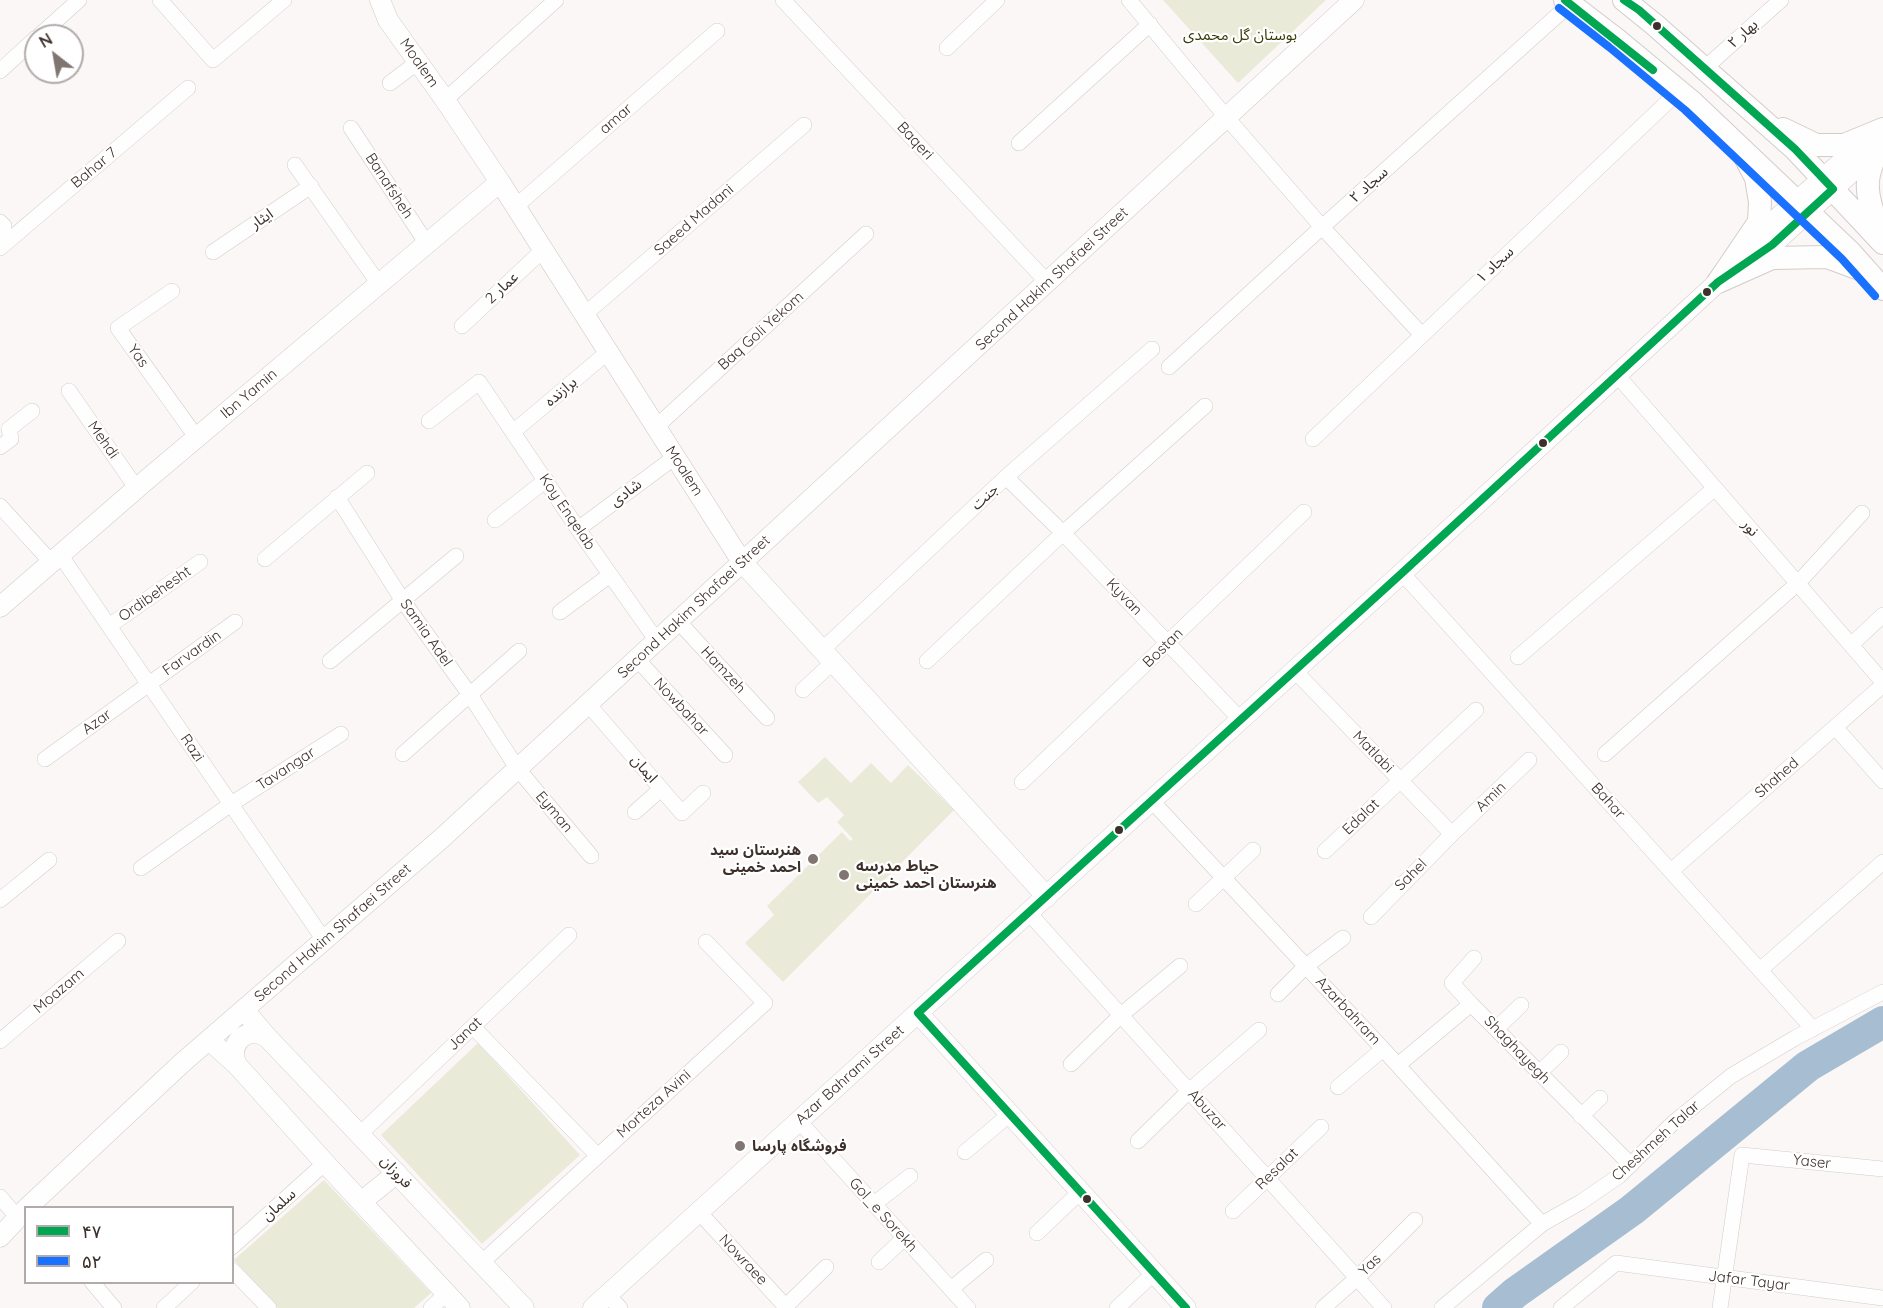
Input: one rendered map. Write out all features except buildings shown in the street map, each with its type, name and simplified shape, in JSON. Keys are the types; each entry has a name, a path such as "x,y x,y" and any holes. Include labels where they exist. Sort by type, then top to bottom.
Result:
{"main road":[{"path":"1624,0 1705,68 1795,149 1883,241"},
{"path":"1568,2 1679,92 1802,207 1876,281"},
{"path":"1764,121 1816,145 1844,145 1883,130"},
{"path":"1883,139 1872,164 1866,186 1883,241"},
{"path":"1718,282 1759,222 1760,202 1756,178 1738,146"},
{"path":"1718,282 1772,258 1827,257 1876,281"}],"street":[{"path":"52,24 79,0"},
{"path":"160,0 213,60 284,0"},
{"name":"Moalem","path":"380,0 388,20 500,182 742,562 1047,897"},
{"path":"445,100 556,0"},
{"name":"Baqeri","path":"783,0 1048,283"},
{"path":"947,48 997,0"},
{"path":"1129,0 1322,227 1421,334"},
{"name":"Second Hakim Shafaei Street","path":"29,1206 209,1040 442,838 1354,0"},
{"name":"بهار ۲","path":"1705,68 1781,0"},
{"name":"سجاد ۲","path":"1169,367 1568,2"},
{"path":"1019,143 1150,24"},
{"name":"amar","path":"515,207 717,31"},
{"path":"0,70 24,49"},
{"path":"390,83 418,62"},
{"name":"Bahar 7","path":"0,248 188,88"},
{"name":"سجاد ۱","path":"1312,439 1679,92"},
{"name":"Saeed Madani","path":"584,315 804,126"},
{"name":"Banafsheh","path":"351,128 427,244"},
{"path":"1828,184 1859,147 1883,130"},
{"path":"1828,184 1868,157 1883,139"},
{"path":"295,165 379,284"},
{"name":"Ibn Yamin","path":"0,607 500,182"},
{"name":"Azar Bahrami Street","path":"593,1308 614,1301 699,1212 1047,897 1718,282 1772,245 1802,207 1828,184"},
{"name":"ایثار","path":"213,252 311,186"},
{"path":"0,222 4,226 0,237"},
{"name":"Baq Goli Yekom","path":"656,427 866,234"},
{"name":"عمار 2","path":"462,326 543,250"},
{"name":"Yas","path":"172,291 118,328 197,438"},
{"name":"جنت","path":"803,690 827,656 1006,477 1152,349"},
{"name":"برازنده","path":"513,432 608,352"},
{"name":"نور","path":"1617,375 1883,683"},
{"name":"Koy Enqelab","path":"429,421 479,382 657,641"},
{"name":"Mehdi","path":"69,391 137,489"},
{"path":"927,661 1063,533 1205,406"},
{"path":"0,447 11,439 9,429 32,411"},
{"name":"شادی","path":"578,529 675,457"},
{"path":"265,559 366,473"},
{"name":"Kyvan","path":"1006,477 1063,533 1240,719"},
{"path":"495,520 546,480"},
{"path":"1518,657 1715,488"},
{"name":"Samia Adel","path":"337,497 403,602 470,695 517,768"},
{"path":"0,506 56,559"},
{"name":"Bostan","path":"1022,782 1304,512"},
{"path":"1605,754 1798,583 1862,513"},
{"path":"330,662 456,556"},
{"name":"Razi","path":"56,559 109,626 324,940"},
{"name":"Ordibehesht","path":"109,626 201,562"},
{"name":"Bahar","path":"1402,573 1813,1029"},
{"path":"560,612 610,575"},
{"path":"1851,645 1883,615"},
{"name":"Hamzeh","path":"678,621 767,718"},
{"name":"Farvardin","path":"148,684 235,622"},
{"path":"403,754 519,651"},
{"name":"Nowbahar","path":"637,659 726,755"},
{"name":"Matlabi","path":"1294,670 1452,834"},
{"name":"Shahed","path":"1671,871 1835,728 1883,683"},
{"name":"Azar","path":"45,759 148,684"},
{"name":"ایمان","path":"588,705 682,813 703,793"},
{"name":"Edalat","path":"1325,851 1476,710"},
{"path":"1835,728 1883,781"},
{"name":"Tavangar","path":"141,868 231,804 341,734"},
{"name":"Amin","path":"1452,834 1529,760"},
{"name":"Eyman","path":"517,768 591,856"},
{"path":"635,812 661,789"},
{"name":"Azarbahram","path":"1151,800 1398,1065 1542,1224"},
{"name":"Sahel","path":"1371,917 1452,834"},
{"path":"1196,904 1253,850"},
{"path":"0,900 49,860"},
{"path":"1760,970 1883,862"},
{"name":"Abuzar","path":"1029,913 1384,1308"},
{"name":"Janat","path":"360,1134 569,935"},
{"path":"1278,994 1306,966 1344,938"},
{"name":"Moazam","path":"0,1041 118,941"},
{"name":"Morteza Avini","path":"481,1263 765,1003 706,942"},
{"path":"1471,1004 1452,983 1474,958"},
{"path":"1071,1064 1121,1016 1180,966"},
{"name":"Cheshmeh Talar","path":"1442,1308 1542,1224 1581,1202 1619,1176 1673,1123 1731,1076 1883,992"},
{"name":"Shaghayegh","path":"1398,1065 1471,1004 1630,1165"},
{"path":"1496,1029 1521,1005"},
{"name":"فروزان","path":"244,1010 524,1308"},
{"path":"918,1014 1186,1308"},
{"path":"473,1027 598,1156"},
{"path":"1138,1141 1189,1091 1259,1030"},
{"path":"237,1065 233,1053 242,1036 255,1032 267,1037"},
{"path":"209,1040 237,1065 460,1308"},
{"path":"1338,1087 1383,1049"},
{"path":"1539,1073 1561,1052"},
{"path":"1581,1116 1600,1098"},
{"path":"965,1152 1010,1114"},
{"name":"Gol_e Sorekh","path":"799,1121 951,1289 964,1307"},
{"name":"Resalat","path":"1233,1211 1321,1127"},
{"name":"Yaser","path":"1725,1279 1742,1155 1883,1169"},
{"name":"سلمان","path":"234,1245 325,1163"},
{"path":"361,1202 397,1173"},
{"path":"874,1204 910,1176"},
{"path":"1037,1233 1080,1192"},
{"path":"0,1197 24,1209"},
{"name":"Second Hakim Shafaei Street","path":"0,1237 24,1211"},
{"name":"Nowraee","path":"699,1212 785,1307"},
{"name":"Yas","path":"1323,1308 1357,1278 1415,1220"},
{"path":"879,1262 904,1238"},
{"path":"951,1289 986,1260"},
{"name":"Jafar Tayar","path":"1561,1308 1616,1263 1883,1298"},
{"path":"785,1307 826,1266"},
{"path":"234,1272 269,1308"},
{"path":"1117,1308 1154,1273"},
{"path":"1720,1308 1725,1279"},
{"path":"94,1284 114,1308"},
{"path":"164,1308 190,1284"},
{"path":"431,1308 447,1293"}],"green space":[{"name":"بوستان گل محمدی","path":"1163,0 1326,0 1238,83"},
{"name":"حیاط مدرسه هنرستان احمد خمینی","path":"825,757 851,783 871,763 891,783 908,765 954,810 783,982 745,943 774,915 767,906 842,832 850,841 853,839 837,822 844,815 827,797 818,803 798,782"},
{"path":"478,1043 580,1155 482,1244 381,1135"},
{"path":"324,1180 431,1293 414,1308 278,1308 234,1260"}],"waterway":[{"path":"1498,1308 1515,1293 1632,1210 1808,1066 1883,1022"}],"transit line":[{"name":"۴۷","path":"1565,0 1653,70"},
{"name":"۴۷","path":"918,1013 1718,282 1772,245 1833,189 1795,149 1639,10 1624,0"},
{"name":"۵۲","path":"1559,8 1685,110 1842,259 1875,296"},
{"name":"۴۷","path":"918,1013 1186,1308"}],"place":[{"name":"هنرستان سید احمد خمینی","path":"813,859"},
{"name":"حیاط مدرسه هنرستان احمد خمینی","path":"844,875"},
{"name":"فروشگاه پارسا","path":"740,1146"}]}
